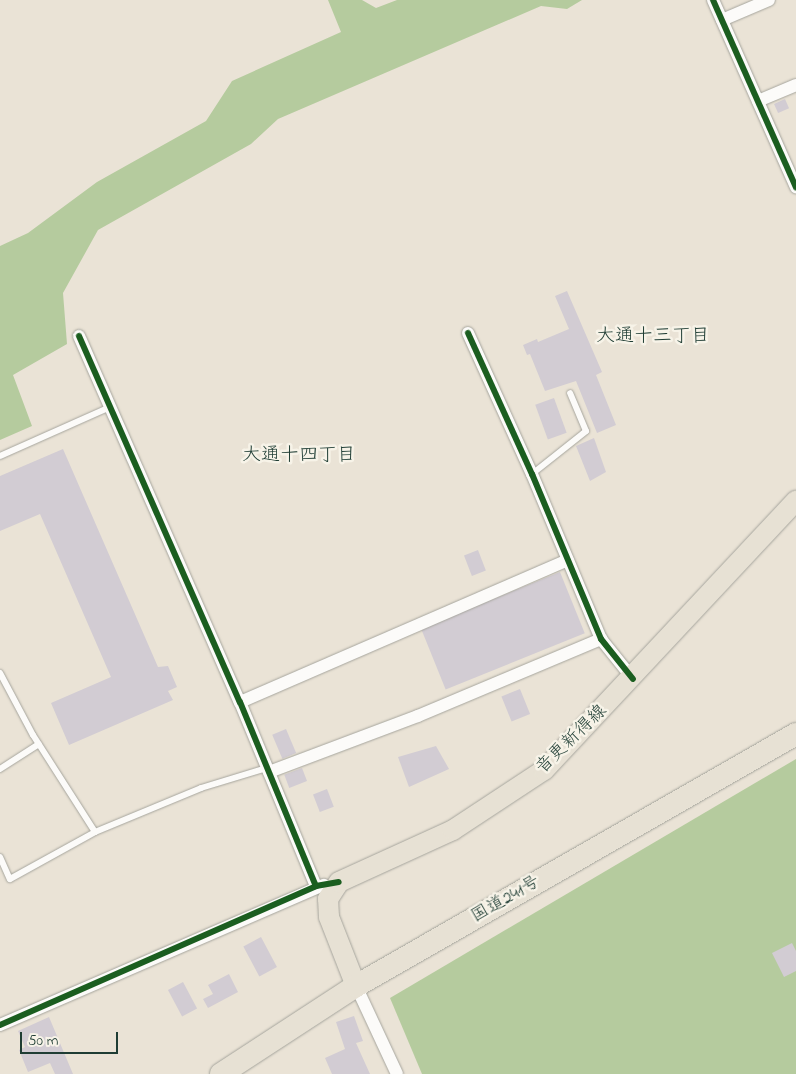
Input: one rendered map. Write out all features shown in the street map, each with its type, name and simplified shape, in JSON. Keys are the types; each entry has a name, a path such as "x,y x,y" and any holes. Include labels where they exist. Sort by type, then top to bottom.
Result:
{"highway":[{"name":"国道241号","path":"221,1074 356,986 796,734"}],"main road":[{"name":"音更新得線","path":"339,882 453,830 544,770 633,679 796,501"},
{"path":"339,882 328,898 330,917 356,986"}],"street":[{"path":"714,0 795,182"},
{"path":"722,20 769,0"},
{"path":"758,101 796,85"},
{"path":"468,334 532,474 601,639 633,679"},
{"path":"78,336 240,702 316,886"},
{"path":"240,702 568,560"},
{"path":"268,770 418,716 601,639"},
{"path":"0,1025 316,886 339,882"},
{"path":"356,986 397,1074"}],"lane":[{"path":"532,474 586,431 570,393"},
{"path":"0,456 110,407"},
{"path":"0,673 39,744 95,832"},
{"path":"0,769 39,744"},
{"path":"0,857 10,879 95,832 201,788 268,770"}],"green space":[{"path":"328,0 362,0 376,8 397,0 582,0 567,9 541,6 278,119 251,144 98,230 63,293 67,344 13,375 32,426 0,440 0,246 28,233 97,182 206,121 232,81 341,32"},
{"path":"796,759 796,1074 422,1074 390,998"}],"building":[{"path":"785,99 789,108 778,113 774,104"},
{"path":"567,291 602,372 596,375 616,425 597,433 576,381 545,391 530,354 527,355 523,345 537,339 538,342 569,329 555,296"},
{"path":"554,398 567,433 548,440 535,405"},
{"path":"594,438 606,472 590,481 576,446"},
{"path":"63,449 158,667 168,666 177,687 168,691 173,700 69,745 51,703 111,677 40,514 0,531 0,476"},
{"path":"478,550 486,571 472,576 464,555"},
{"path":"560,572 585,633 446,689 421,628"},
{"path":"520,689 530,714 512,722 501,696"},
{"path":"286,729 296,753 282,759 272,735"},
{"path":"436,746 449,769 409,787 398,757"},
{"path":"302,768 307,781 289,788 284,775"},
{"path":"327,789 334,807 320,812 313,794"},
{"path":"261,937 277,967 259,976 243,946"},
{"path":"792,943 796,951 796,971 784,977 772,953"},
{"path":"229,974 238,992 208,1008 203,999 213,994 208,985"},
{"path":"183,982 197,1008 182,1016 168,990"},
{"path":"354,1016 363,1041 356,1043 370,1074 332,1074 325,1058 345,1049 336,1022"},
{"path":"49,1017 73,1074 55,1074 50,1063 28,1072 19,1050 25,1047 18,1031"}],"cycle path":[{"path":"713,0 796,187"},
{"path":"468,333 532,474 601,639 633,679"},
{"path":"79,336 240,702 316,886"},
{"path":"0,1025 316,886 339,882"}],"district":[{"name":"大通十三丁目","path":"653,337"},
{"name":"大通十四丁目","path":"299,456"}]}
